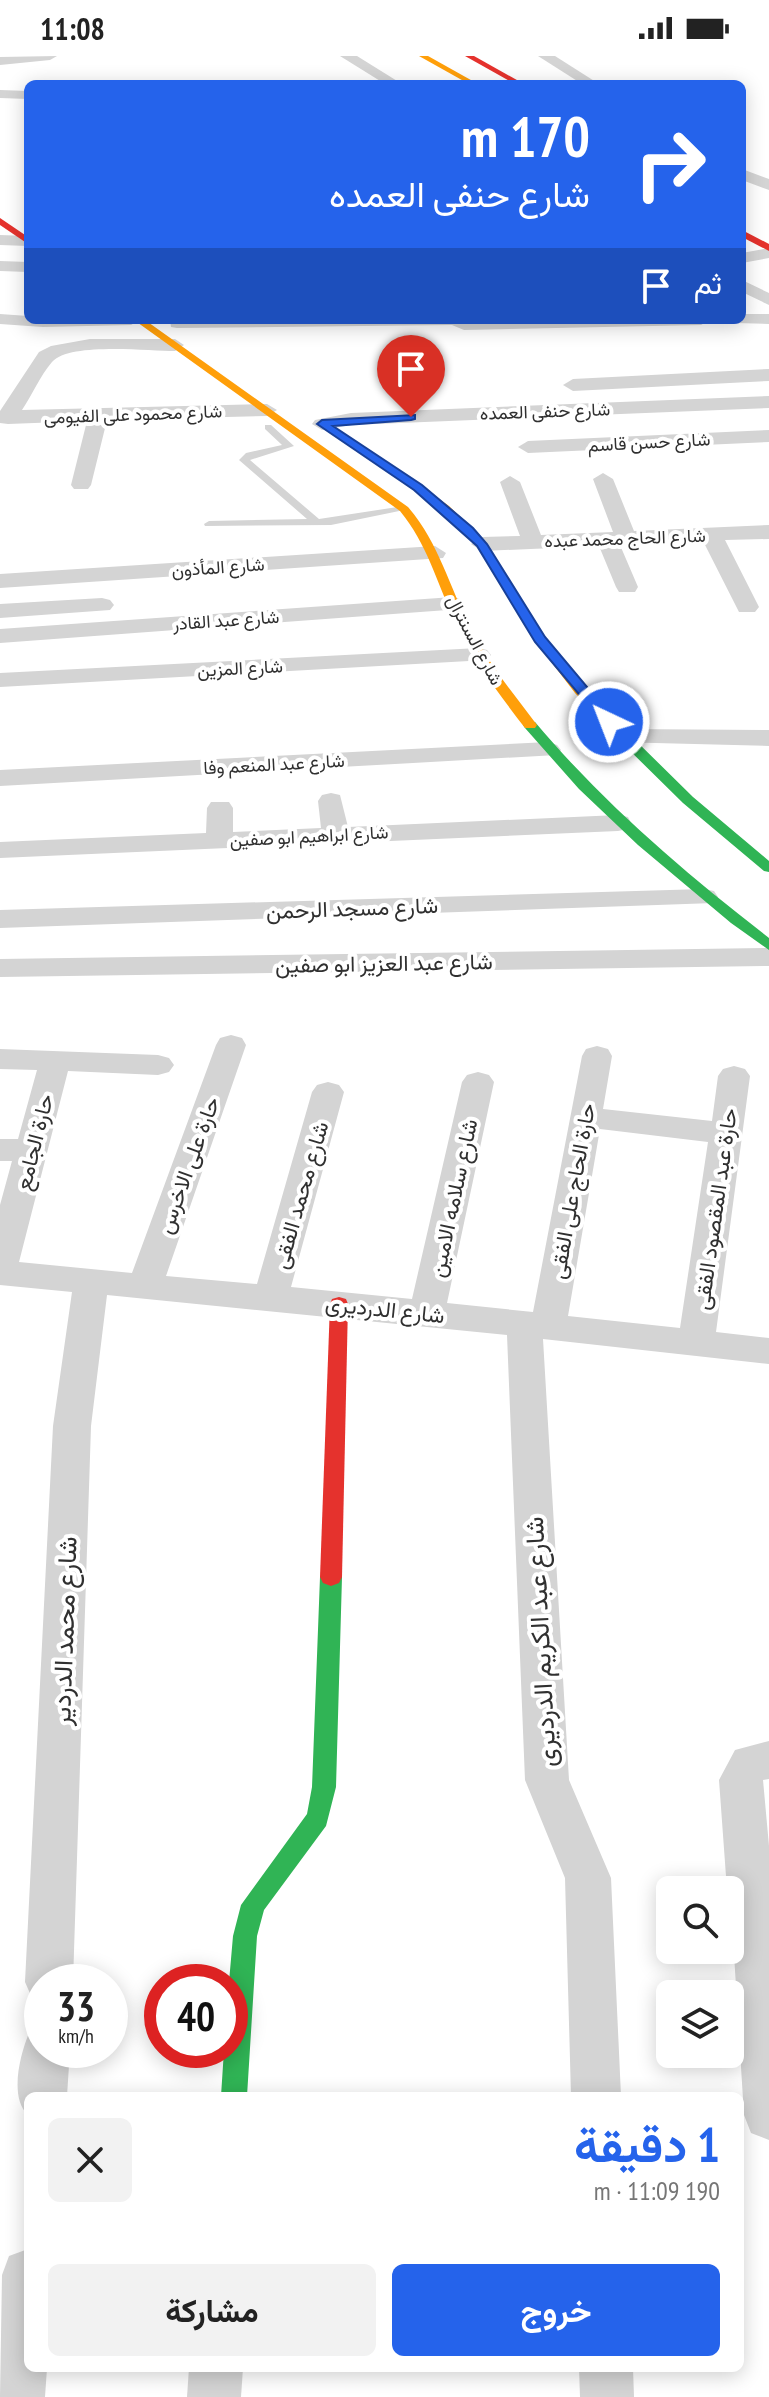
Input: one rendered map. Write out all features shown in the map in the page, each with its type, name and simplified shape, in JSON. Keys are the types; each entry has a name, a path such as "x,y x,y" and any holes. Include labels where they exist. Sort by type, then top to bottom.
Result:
{"main road":[{"path":"423,56 467,80"},
{"path":"474,59 513,80"},
{"path":"2,211 24,218"},
{"path":"2,211 24,236"},
{"name":"شارع السنترال","path":"145,324 267,419 404,509 431,544 453,604 479,655 509,701 548,750 618,823 704,897 769,945"},
{"path":"179,324 203,341"},
{"path":"303,411 346,440"},
{"path":"382,463 418,487 475,537 540,639 580,690 688,800 769,868"},
{"path":"431,544 475,537"},
{"path":"234,2092 245,1936 253,1905 268,1882 306,1838 318,1818 324,1787 339,1304"}],"street":[{"path":"0,61 50,56"},
{"path":"347,56 388,80"},
{"path":"545,56 585,80"},
{"path":"0,84 24,84"},
{"path":"0,94 24,95"},
{"path":"746,176 769,185"},
{"path":"0,240 24,241"},
{"path":"3,278 24,269"},
{"path":"746,288 769,300"},
{"path":"0,319 24,319"},
{"path":"746,319 769,319"},
{"path":"462,324 511,324"},
{"path":"4,418 46,356 53,351 74,347 175,345"},
{"path":"573,385 769,375"},
{"name":"شارع حنفى العمده","path":"322,424 351,419 769,402"},
{"path":"81,485 98,416"},
{"name":"شارع محمود على الفيومى","path":"4,418 267,419"},
{"name":"شارع حسن قاسم","path":"528,447 769,436"},
{"path":"603,479 627,587"},
{"path":"510,482 533,542"},
{"name":"شارع الحاج محمد عبده","path":"475,537 533,542 769,532"},
{"path":"711,535 747,607"},
{"name":"شارع المأذون","path":"0,581 181,569 431,544"},
{"path":"181,569 190,623"},
{"path":"41,578 42,609"},
{"name":"شارع عبد القادر","path":"0,636 453,604"},
{"path":"0,611 102,605"},
{"name":"شارع المزين","path":"0,680 479,655"},
{"path":"624,737 769,738"},
{"name":"شارع عبد المنعم وفا","path":"0,778 548,750"},
{"path":"331,801 336,835"},
{"path":"219,840 220,808"},
{"name":"شارع ابراهيم ابو صفين","path":"0,850 618,823"},
{"name":"شارع مسجد الرحمن","path":"0,919 704,897"},
{"name":"شارع عبد العزيز ابو صفين","path":"0,968 769,957"},
{"name":"حارة على الاخرس","path":"145,1286 231,1045"},
{"name":"حارة الحاج على الفقى","path":"536,1325 597,1056"},
{"name":"حارة الجامع","path":"0,1059 158,1065"},
{"name":"حارة الجامع","path":"0,1271 55,1060"},
{"name":"حارة عبد المقصود الفقى","path":"696,1343 734,1076"},
{"name":"شارع سلامه الامين","path":"427,1313 478,1082"},
{"name":"شارع محمد الفقى","path":"271,1297 328,1092"},
{"path":"585,1117 726,1133"},
{"path":"0,1150 33,1150"},
{"name":"شارع الدرديرى","path":"0,1271 427,1313 769,1351"},
{"name":"شارع محمد الدردير","path":"50,1964 72,1426 91,1281"},
{"name":"شارع عبد الكريم الدرديرى","path":"536,1325 547,1780 588,1878 596,2092"},
{"path":"769,1760 752,1761 744,1768 741,1780 769,2115"},
{"path":"42,2092 44,2068"},
{"path":"18,2397 24,2324"},
{"path":"214,2397 216,2372"},
{"path":"606,2372 607,2397"}],"lane":[{"path":"267,419 289,446 249,455 244,460 315,521"},
{"path":"209,524 331,522 404,509"}],"traffic: fast":[{"path":"530,725 613,815 705,895 769,945"},
{"path":"624,737 688,800 769,868"},
{"path":"234,2092 245,1936 253,1905 318,1818 324,1787 331,1577"}],"traffic: slow":[{"path":"423,56 467,80"},
{"path":"145,324 404,509 432,549 474,646 530,725"},
{"path":"395,472 445,508 482,544 540,639 580,690 624,737"}],"traffic: jam":[{"path":"469,56 513,80"},
{"path":"0,221 24,238"},
{"path":"746,235 769,248"},
{"path":"331,1577 339,1304"}],"route":[{"path":"411,417 351,419 322,424 418,487 469,530 482,544 540,639 609,722"}]}
